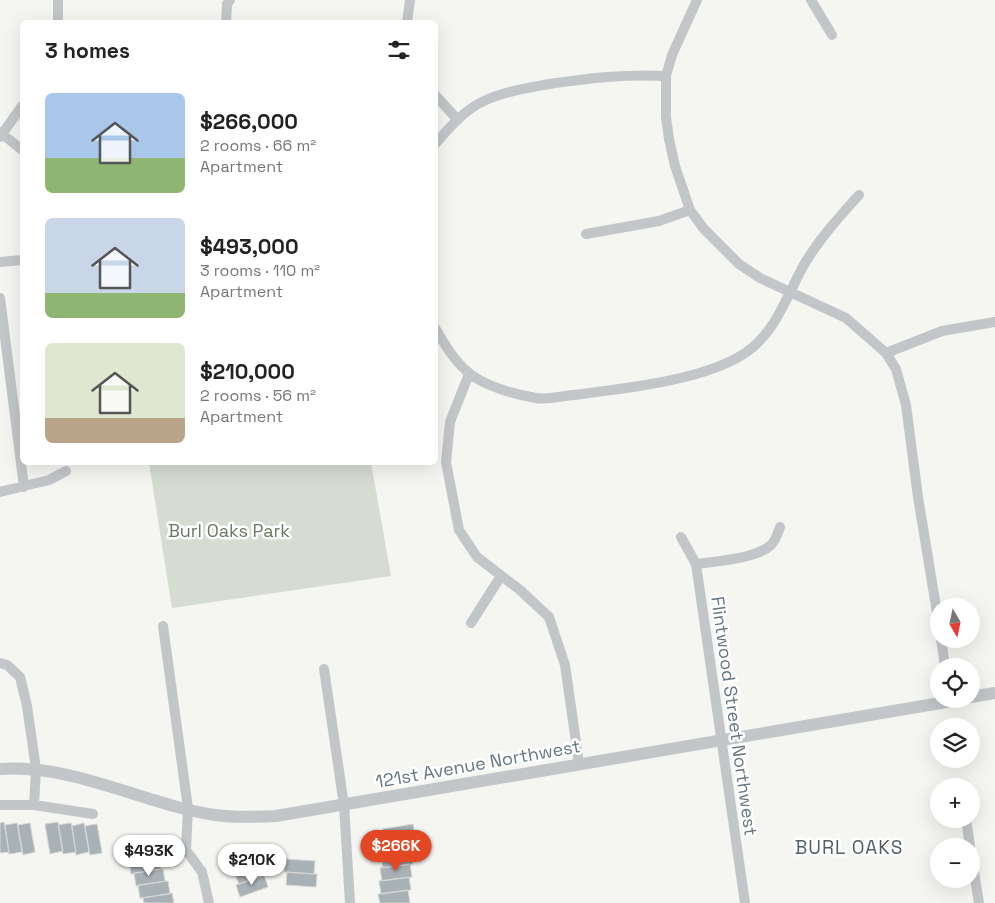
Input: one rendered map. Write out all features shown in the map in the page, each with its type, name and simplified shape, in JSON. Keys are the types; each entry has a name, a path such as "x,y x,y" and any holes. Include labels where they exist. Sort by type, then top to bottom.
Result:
{"street":[{"path":"58,0 58,20"},
{"path":"226,20 227,4 230,0"},
{"path":"407,20 410,0"},
{"path":"697,0 672,55 666,76 666,117 669,139 675,166 690,210 704,229 739,264 760,278 846,318 886,352 896,369 906,405 918,497 935,598"},
{"path":"811,0 832,35"},
{"path":"438,141 457,119 486,100 524,89 602,76 636,74 666,76"},
{"path":"438,98 457,119"},
{"path":"20,109 0,134 20,149"},
{"path":"438,333 448,350 469,374 499,388 538,398 619,390 690,376 724,365 748,351 770,331 805,264 824,236 859,195"},
{"path":"586,234 659,221 690,210"},
{"path":"0,262 20,260"},
{"path":"0,298 20,456"},
{"path":"886,352 942,331 995,322"},
{"path":"469,374 450,422 446,462 459,530 477,557 549,616 565,665 579,763"},
{"path":"21,465 24,487"},
{"path":"0,492 49,480 66,471"},
{"path":"696,564 760,552 772,544 780,527"},
{"name":"Flintwood Street Northwest","path":"681,537 696,564 744,903"},
{"path":"471,623 500,576"},
{"path":"162,626 188,808 186,850 202,872 209,903"},
{"path":"0,663 7,665 20,677 27,706 36,769 34,805"},
{"path":"324,669 344,805 350,903"},
{"path":"980,696 995,693"},
{"name":"121st Avenue Northwest","path":"0,769 53,770 215,815 247,818 276,816 930,704"},
{"path":"0,806 34,805 93,814"},
{"path":"977,888 979,903"}],"green space":[{"name":"Burl Oaks Park","path":"149,465 371,465 391,576 172,608"}],"building":[{"path":"4,822 9,852 0,853 0,823"},
{"path":"58,822 63,851 50,854 45,824"},
{"path":"17,823 22,852 9,854 5,825"},
{"path":"30,823 35,852 23,855 18,825"},
{"path":"71,823 76,852 63,854 58,825"},
{"path":"84,823 89,852 76,855 72,826"},
{"path":"97,824 102,853 90,855 85,826"},
{"path":"413,824 415,837 385,841 383,829"},
{"path":"412,838 414,850 384,855 382,842"},
{"path":"411,851 413,864 383,868 381,855"},
{"path":"159,856 161,869 131,874 129,861"},
{"path":"285,859 315,861 314,874 284,872"},
{"path":"262,862 267,874 239,884 234,872"},
{"path":"410,864 412,877 382,881 380,868"},
{"path":"163,869 165,881 136,886 134,873"},
{"path":"287,872 317,874 316,887 286,885"},
{"path":"264,875 268,887 240,897 236,885"},
{"path":"409,877 411,890 381,894 379,881"},
{"path":"168,881 170,894 140,898 138,885"},
{"path":"408,890 410,903 380,903 378,894"},
{"path":"172,893 174,903 144,903 143,898"}],"district":[{"name":"BURL OAKS","path":"849,847"}]}
